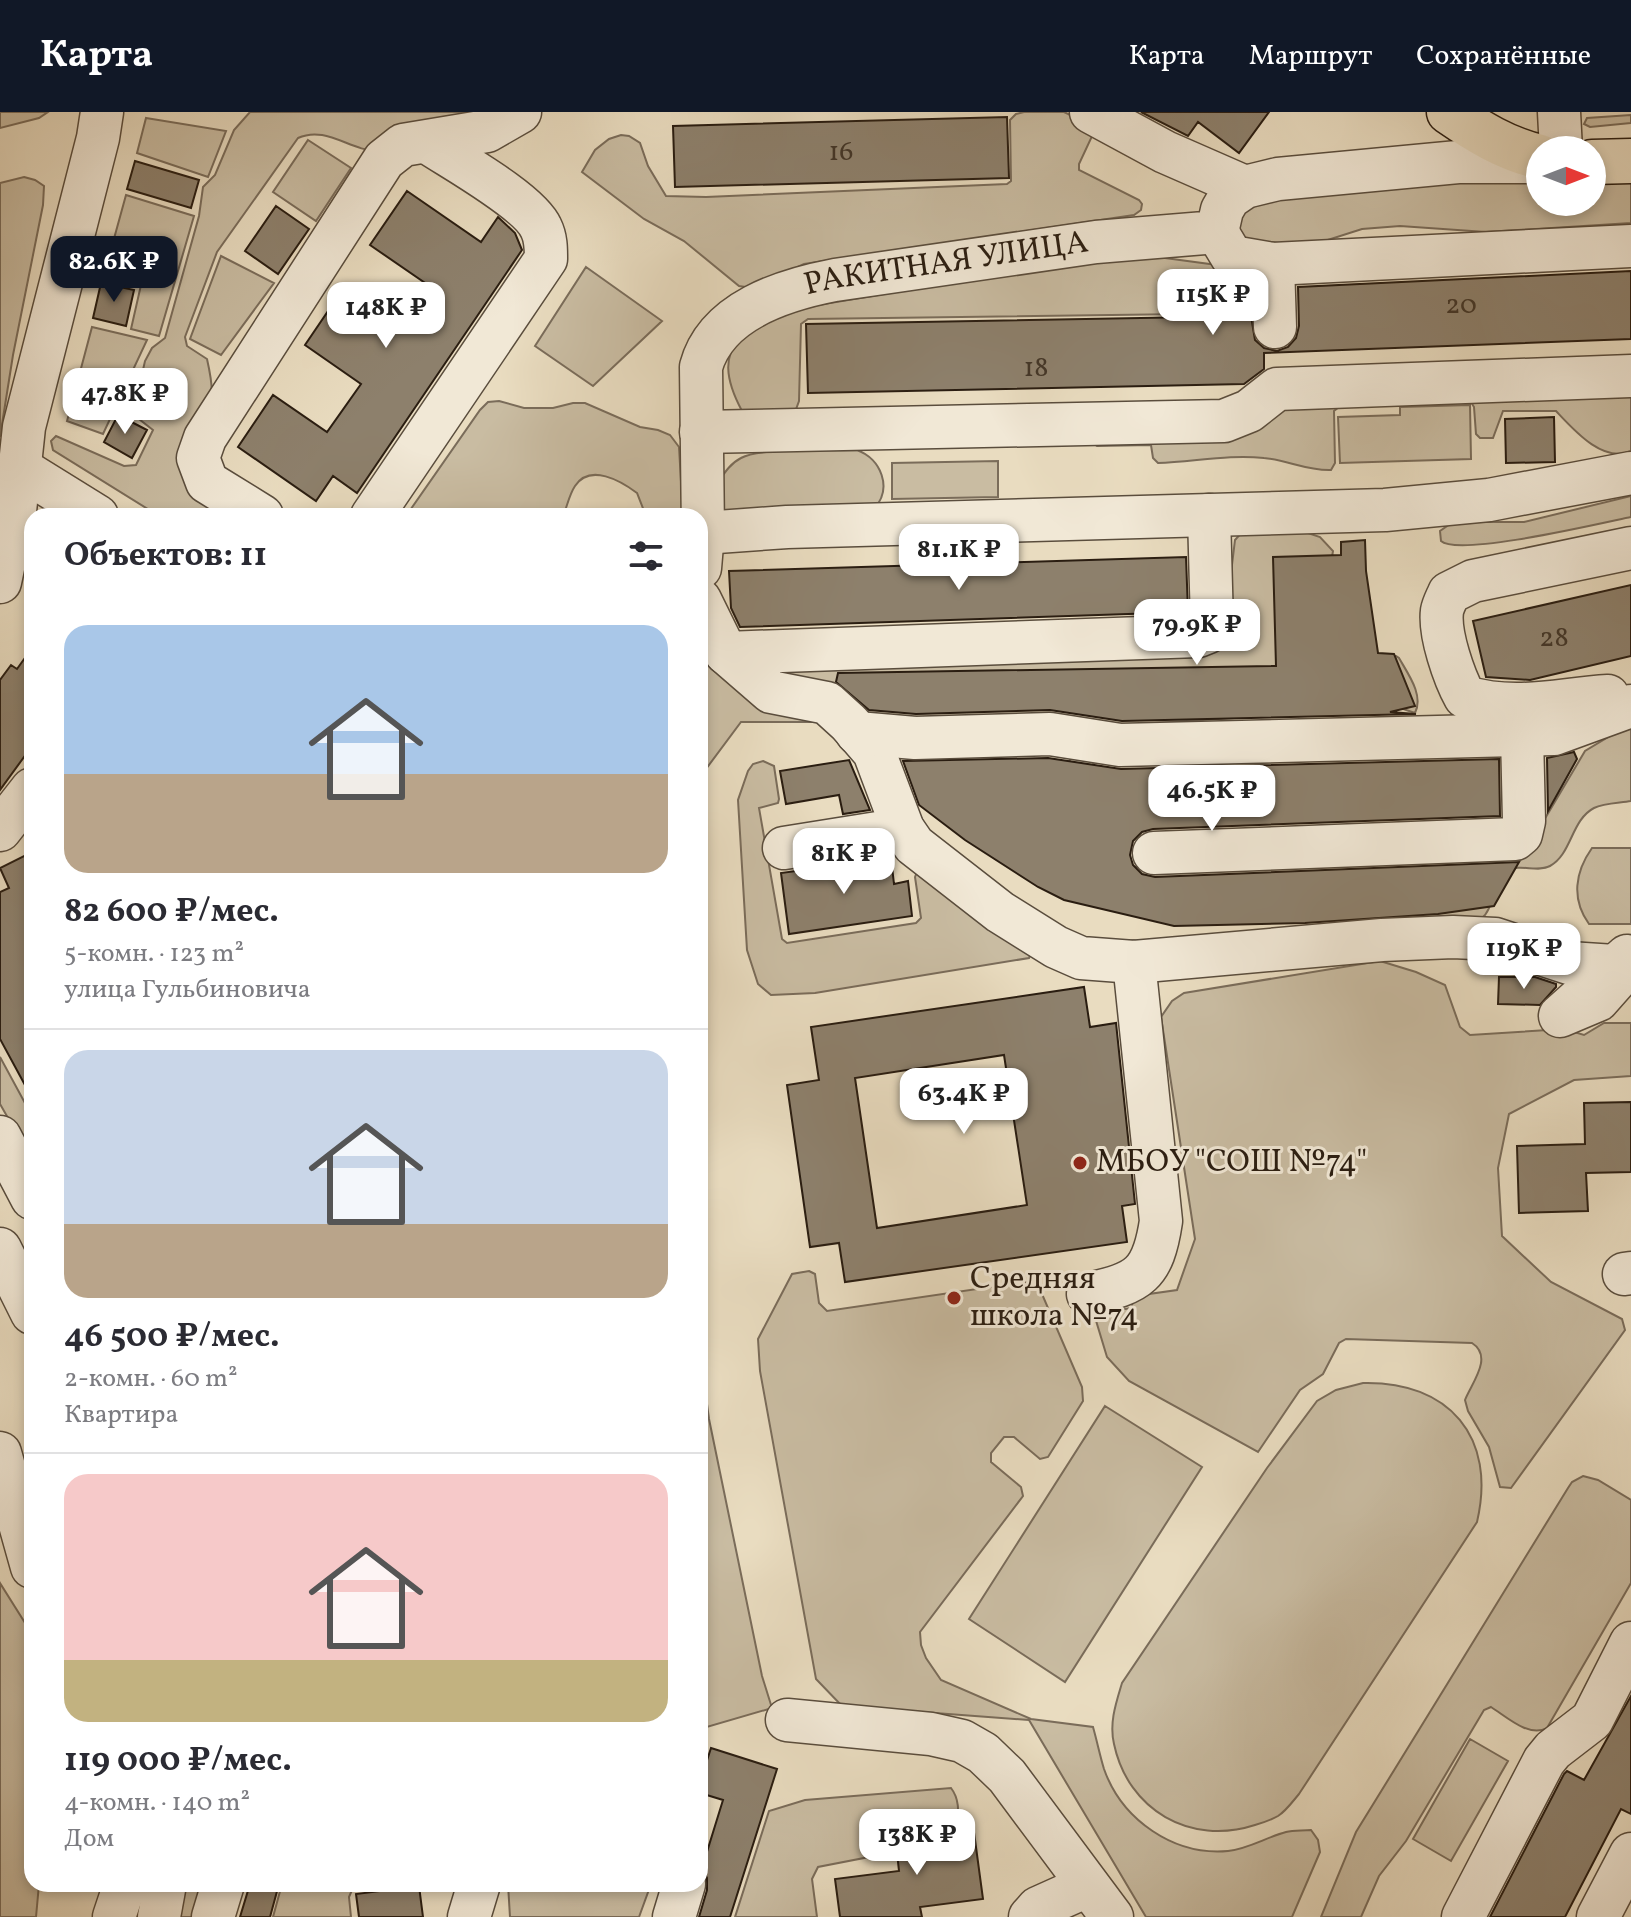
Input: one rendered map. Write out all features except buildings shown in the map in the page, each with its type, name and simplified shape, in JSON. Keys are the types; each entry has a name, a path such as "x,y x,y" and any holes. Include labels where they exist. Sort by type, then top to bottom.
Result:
{"main road":[{"path":"1449,112 1489,138 1526,154"},
{"path":"1606,162 1631,161"}],"street":[{"path":"0,582 15,511 24,427 102,112"},
{"path":"249,508 207,482 198,458 205,438 384,160 403,145 487,131 520,112"},
{"path":"1091,112 1165,152 1245,187"},
{"path":"1559,112 1560,136"},
{"path":"377,508 546,259 546,241 541,225 527,209 427,142"},
{"path":"1526,160 1458,162 1278,179 1245,187 1229,198 1222,210 1217,232 1232,257 1273,264 1631,246"},
{"name":"РАКИТНАЯ УЛИЦА","path":"702,508 701,367 713,339 753,306 835,280 1096,242 1217,232"},
{"path":"701,432 1224,421 1249,411 1276,356 1273,264"},
{"path":"1276,356 1631,376"},
{"path":"18,467 84,508"},
{"path":"708,549 787,527 1385,510 1489,500 1631,473"},
{"path":"726,653 1198,636 1208,632 1212,624 1209,515"},
{"path":"1629,695 1619,701 1608,696 1535,706 1490,705 1465,697 1458,684 1443,632 1442,610 1449,593 1473,581 1631,548"},
{"path":"708,616 726,653 771,692 827,703 857,733 874,752 903,829 914,845 1000,912 1056,947 1081,958 1134,962 1382,940 1453,937 1495,939 1569,963 1630,962"},
{"path":"857,733 915,738 1050,734 1120,745 1554,734 1629,695"},
{"path":"1154,853 1515,839 1521,834 1524,821 1522,734"},
{"path":"0,830 24,799"},
{"path":"784,848 903,829"},
{"path":"1088,1294 1124,1286 1145,1270 1157,1251 1161,1221 1134,962"},
{"path":"0,1137 24,1183"},
{"path":"0,1249 24,1297"},
{"path":"0,1453 24,1538"},
{"path":"1463,1917 1544,1761 1592,1720 1631,1643"},
{"path":"787,1720 931,1734 962,1741 983,1753 1007,1776 1100,1901"},
{"path":"1598,1917 1631,1854"},
{"path":"114,1917 122,1892"},
{"path":"159,1917 164,1892"},
{"path":"213,1917 221,1892"},
{"path":"469,1917 477,1892"},
{"path":"674,1917 682,1892"},
{"path":"1030,1917 1038,1908 1100,1901"}],"shaded area":[{"path":"0,112 48,112 39,118 0,128"},
{"path":"250,112 481,112 378,151 328,136 298,138 217,252 185,337 187,346 207,359 212,391 209,406 195,435 235,508 146,508 53,450 51,441 56,436 124,466 136,465 153,430 139,419 134,409 145,361 152,348 165,338 199,216 203,187 215,175 234,130"},
{"path":"1024,112 1064,112 1092,125 1094,132 1079,170 1139,200 1141,210 1134,215 804,264 752,288 739,286 684,241 644,219 582,172 595,150 609,139 621,135 640,143 648,166 666,196 706,197 1007,184 1011,181 1010,120"},
{"path":"1631,115 1631,123 1590,127 1584,124 1587,118"},
{"path":"146,118 226,131 208,177 137,153"},
{"path":"308,140 351,168 316,221 273,192"},
{"path":"1631,172 1631,223 1486,232 1400,226 1362,229 1309,246 1248,242 1236,234 1237,212 1266,198 1443,182 1526,179 1526,216 1606,216 1606,174"},
{"path":"24,177 44,186 43,205 0,437 0,183"},
{"path":"126,195 194,216 159,336 131,329 141,285 104,275"},
{"path":"221,256 274,283 221,355 190,339"},
{"path":"1101,258 1165,258 1254,270 1263,313 808,319 801,324 799,401 795,412 742,411 732,388 728,368 738,340 751,330 785,314 806,307"},
{"path":"586,267 662,321 593,386 535,346"},
{"path":"92,327 147,340 103,434 67,421"},
{"path":"1631,384 1631,451 1620,454 1610,453 1589,443 1556,411 1503,411 1493,438 1480,438 1476,434 1471,402 1339,407 1334,411 1335,463 1331,470 1251,457 1158,463 1153,458 1151,445 1097,446 1093,443 1272,402"},
{"path":"499,401 524,408 585,403 640,427 670,435 679,447 683,508 643,508 637,493 614,479 597,475 581,479 566,508 412,508 488,402"},
{"path":"1470,405 1471,459 1340,463 1338,417 1400,415 1400,407"},
{"path":"857,450 872,460 882,475 883,492 874,509 725,519 719,481 741,458 764,452"},
{"path":"998,461 998,497 892,499 892,463"},
{"path":"1631,496 1631,517 1501,542 1453,545 1441,541 1440,531 1453,522 1524,522"},
{"path":"1243,531 1302,531 1320,537 1333,551 1332,557 1371,657 1396,656 1410,678 1418,699 1415,713 1377,700 1251,717 1122,725 875,721 757,667 1097,650 1227,606 1235,540"},
{"path":"708,658 819,717 816,722 741,722 708,766"},
{"path":"1631,727 1631,801 1602,805 1586,813 1563,854 1550,866 1507,871 1498,881 1489,908 1481,919 1174,922 1065,897 970,835 970,825 978,818 1067,795 1070,758 1075,755 1089,758 1094,764 1096,852 1103,864 1115,868 1521,851 1527,849 1585,751 1620,730"},
{"path":"763,761 774,766 779,799 778,803 759,808 782,939 787,943 916,923 921,918 915,877 918,869 1032,951 1029,958 815,993 771,995 758,984 747,950 738,800 748,771 753,764"},
{"path":"1592,848 1631,848 1631,924 1589,924 1583,915 1577,886 1582,866"},
{"path":"1380,961 1445,985 1460,1027 1470,1035 1564,1029 1584,1035 1604,1023 1631,1023 1631,1076 1574,1080 1509,1114 1498,1168 1502,1236 1551,1282 1622,1319 1625,1330 1511,1488 1500,1487 1489,1447 1465,1400 1481,1363 1478,1349 1472,1343 1346,1339 1339,1343 1323,1374 1300,1390 1258,1452 1129,1381 1107,1357 1094,1314 1131,1308 1135,1296 1177,1290 1195,1239 1161,1017 1172,1001 1184,993"},
{"path":"0,1057 24,1101 24,1146 0,1104"},
{"path":"809,1271 815,1274 819,1303 827,1311 1025,1282 1039,1287 1082,1387 1083,1401 1048,1457 1040,1459 1014,1437 1004,1437 991,1453 991,1462 1021,1487 1023,1496 920,1632 926,1658 941,1680 1031,1719 1093,1727 1104,1769 1123,1804 1152,1831 1170,1841 1208,1851 1228,1851 1286,1832 1311,1830 1318,1840 1320,1852 1292,1917 1146,1917 1029,1720 842,1706 816,1679 760,1371 758,1339 792,1274"},
{"path":"1363,1383 1393,1385 1420,1392 1442,1404 1460,1420 1472,1440 1480,1464 1481,1492 1477,1522 1287,1809 1266,1821 1231,1830 1186,1826 1165,1817 1148,1804 1121,1767 1112,1728 1122,1683 1267,1468 1317,1401 1336,1390"},
{"path":"1105,1406 1202,1467 1065,1682 969,1619"},
{"path":"708,1412 762,1676 772,1708 708,1727"},
{"path":"1583,1476 1598,1480 1631,1500 1631,1583 1547,1728 1526,1728 1491,1707 1484,1710 1406,1841 1379,1876 1361,1917 1321,1917 1356,1832 1568,1488"},
{"path":"0,1583 24,1621 24,1892 38,1892 36,1917 0,1917"},
{"path":"1470,1739 1508,1761 1451,1861 1413,1839"},
{"path":"951,1788 958,1805 954,1823 888,1828 869,1857 818,1867 812,1879 817,1917 735,1917 769,1811 805,1800"},
{"path":"175,1892 209,1892 202,1917 172,1917"},
{"path":"280,1892 351,1892 351,1917 273,1917"},
{"path":"508,1892 648,1892 639,1917 510,1917"}],"place":[{"name":"МБОУ \"СОШ №74\"","path":"1080,1163"},
{"name":"Средняя школа №74","path":"954,1298"}]}
